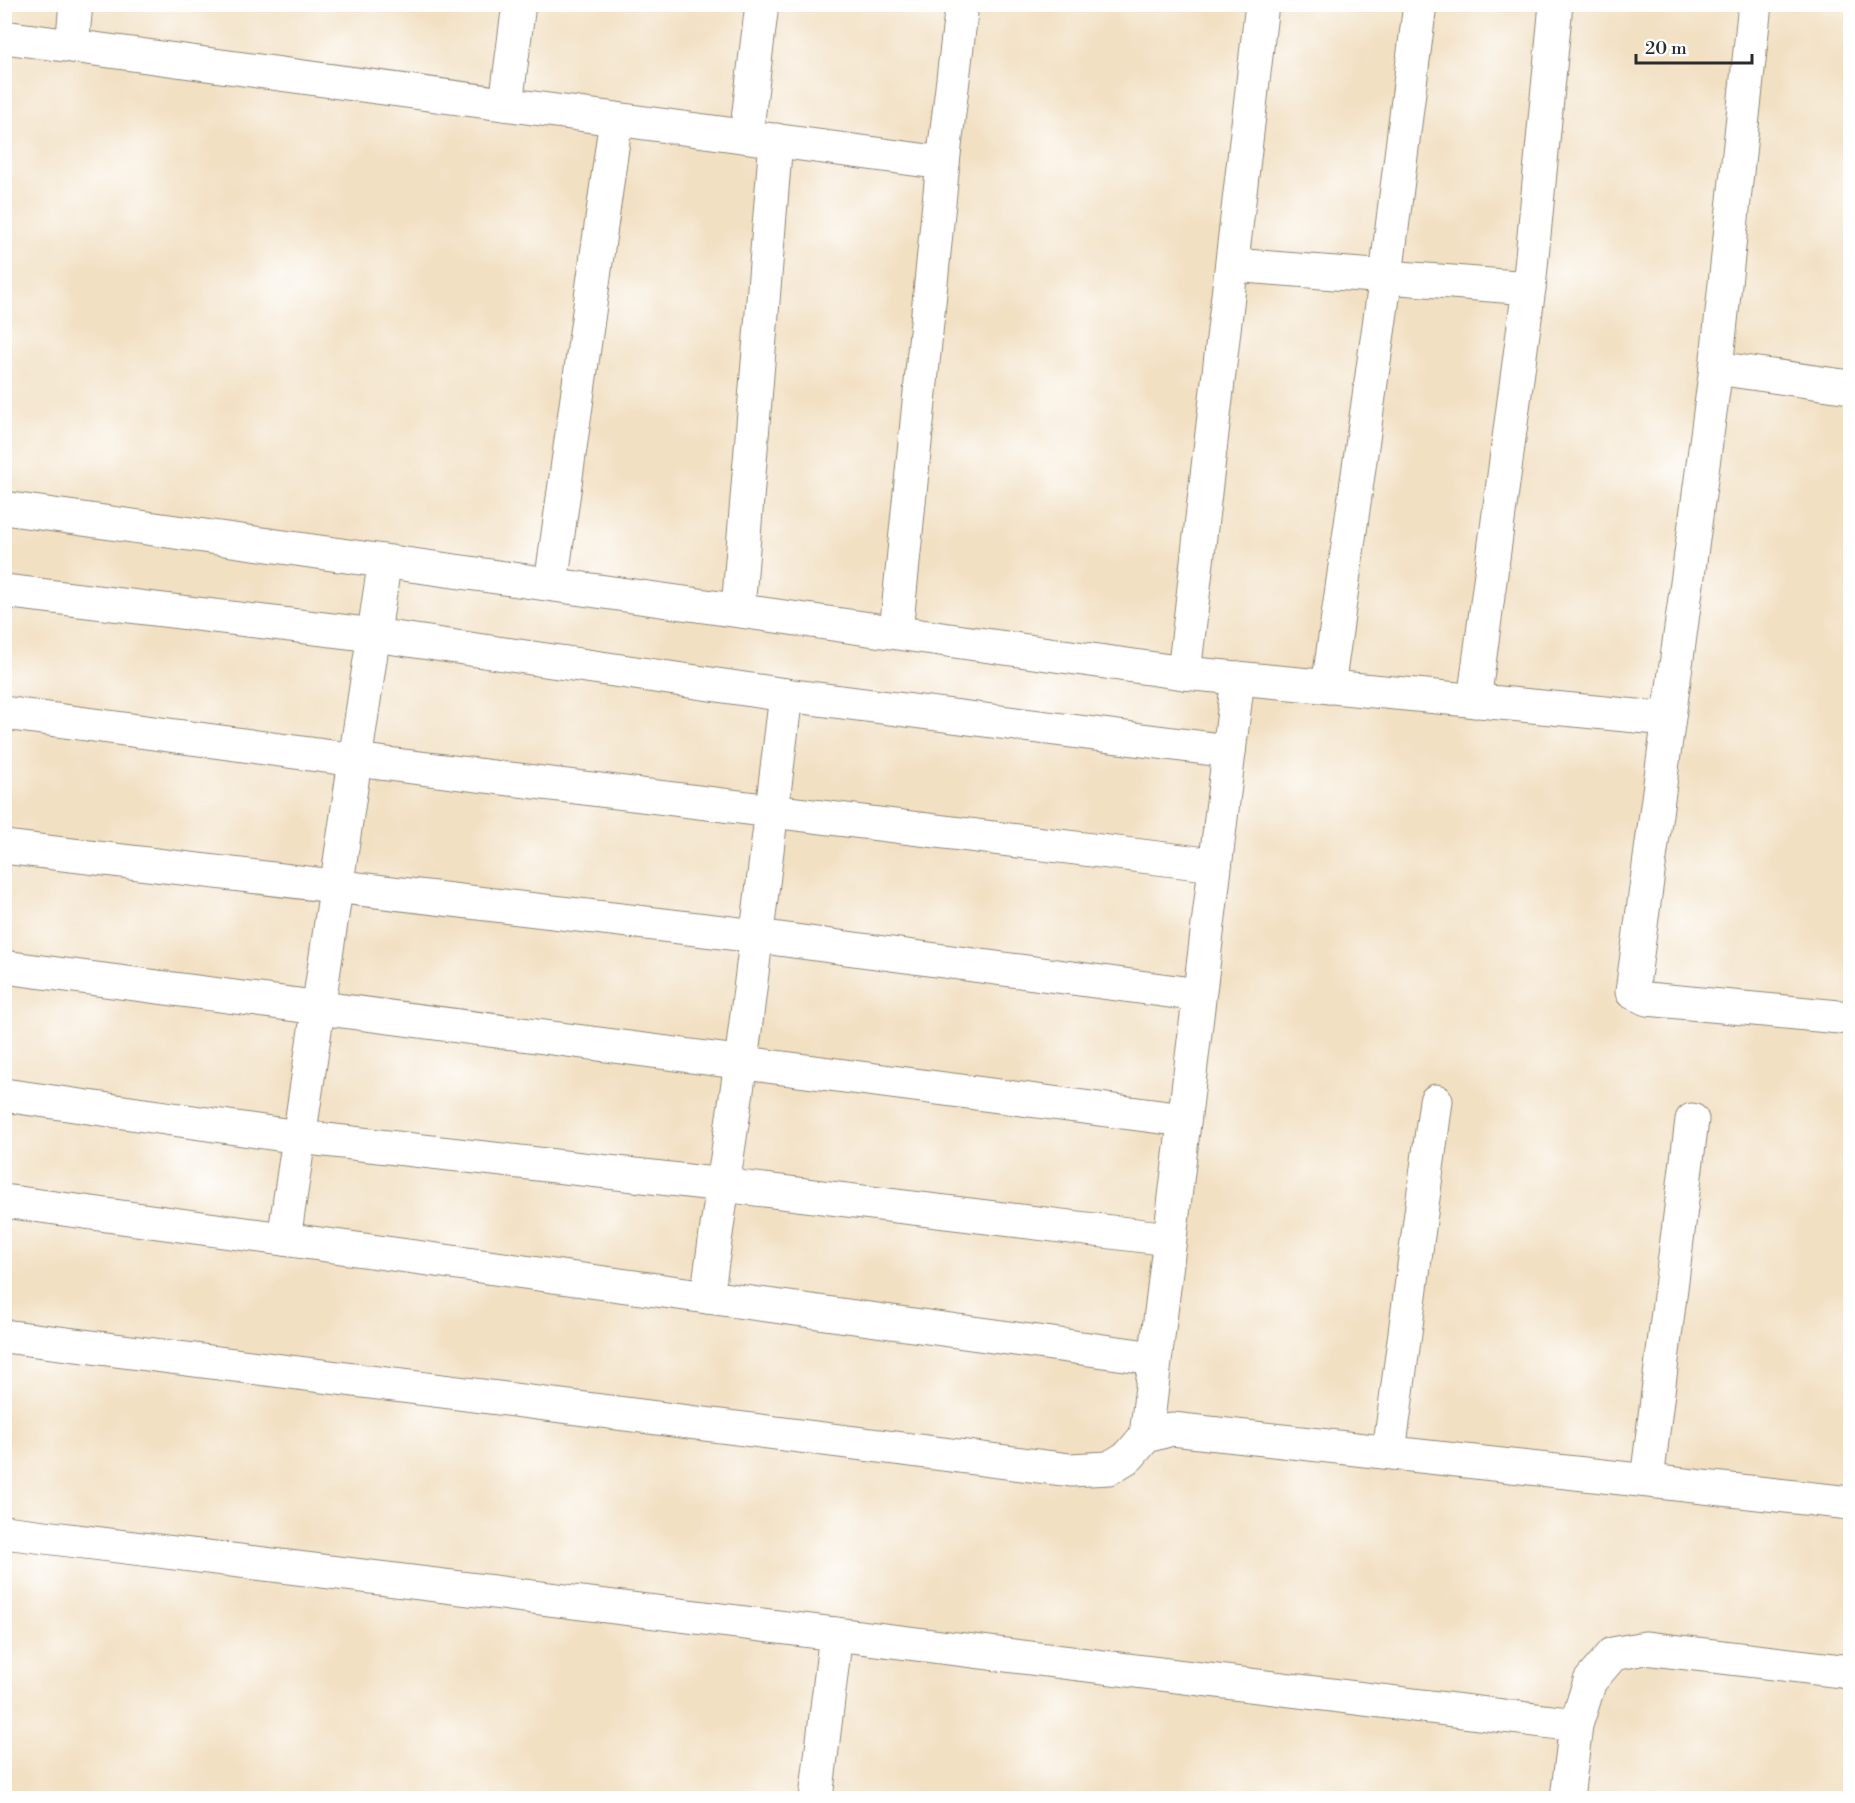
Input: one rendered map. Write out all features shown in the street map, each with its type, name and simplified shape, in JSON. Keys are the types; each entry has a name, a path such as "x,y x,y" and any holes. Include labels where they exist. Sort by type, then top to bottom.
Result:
{"street":[{"path":"72,46 76,4"},
{"path":"506,104 519,4"},
{"path":"738,610 761,138 762,4"},
{"path":"896,632 943,163 962,4"},
{"path":"1184,673 1262,4"},
{"path":"1328,687 1386,276 1420,4"},
{"path":"1474,701 1529,288 1556,4"},
{"path":"1755,4 1716,368 1632,992 1647,999 1851,1018"},
{"path":"4,37 943,163"},
{"path":"551,584 616,119"},
{"path":"1232,265 1529,288"},
{"path":"1716,368 1851,387"},
{"path":"4,508 1184,673 1668,719"},
{"path":"284,1239 382,579"},
{"path":"4,591 374,635 786,695 1229,751"},
{"path":"1146,1436 1238,678"},
{"path":"707,1297 741,1063 786,695"},
{"path":"4,714 355,760 772,809 1215,865"},
{"path":"4,848 756,936 1199,995"},
{"path":"4,968 1184,1120"},
{"path":"4,1095 299,1137 1169,1239"},
{"path":"1389,1452 1436,1101"},
{"path":"1647,1480 1692,1120"},
{"path":"4,1201 1155,1358"},
{"path":"4,1336 1070,1470 1109,1468 1129,1455 1146,1436 1172,1429 1851,1503"},
{"path":"4,1532 1576,1725"},
{"path":"816,1798 836,1634"},
{"path":"1567,1798 1576,1725 1590,1681 1613,1654 1646,1648 1851,1672"}]}
